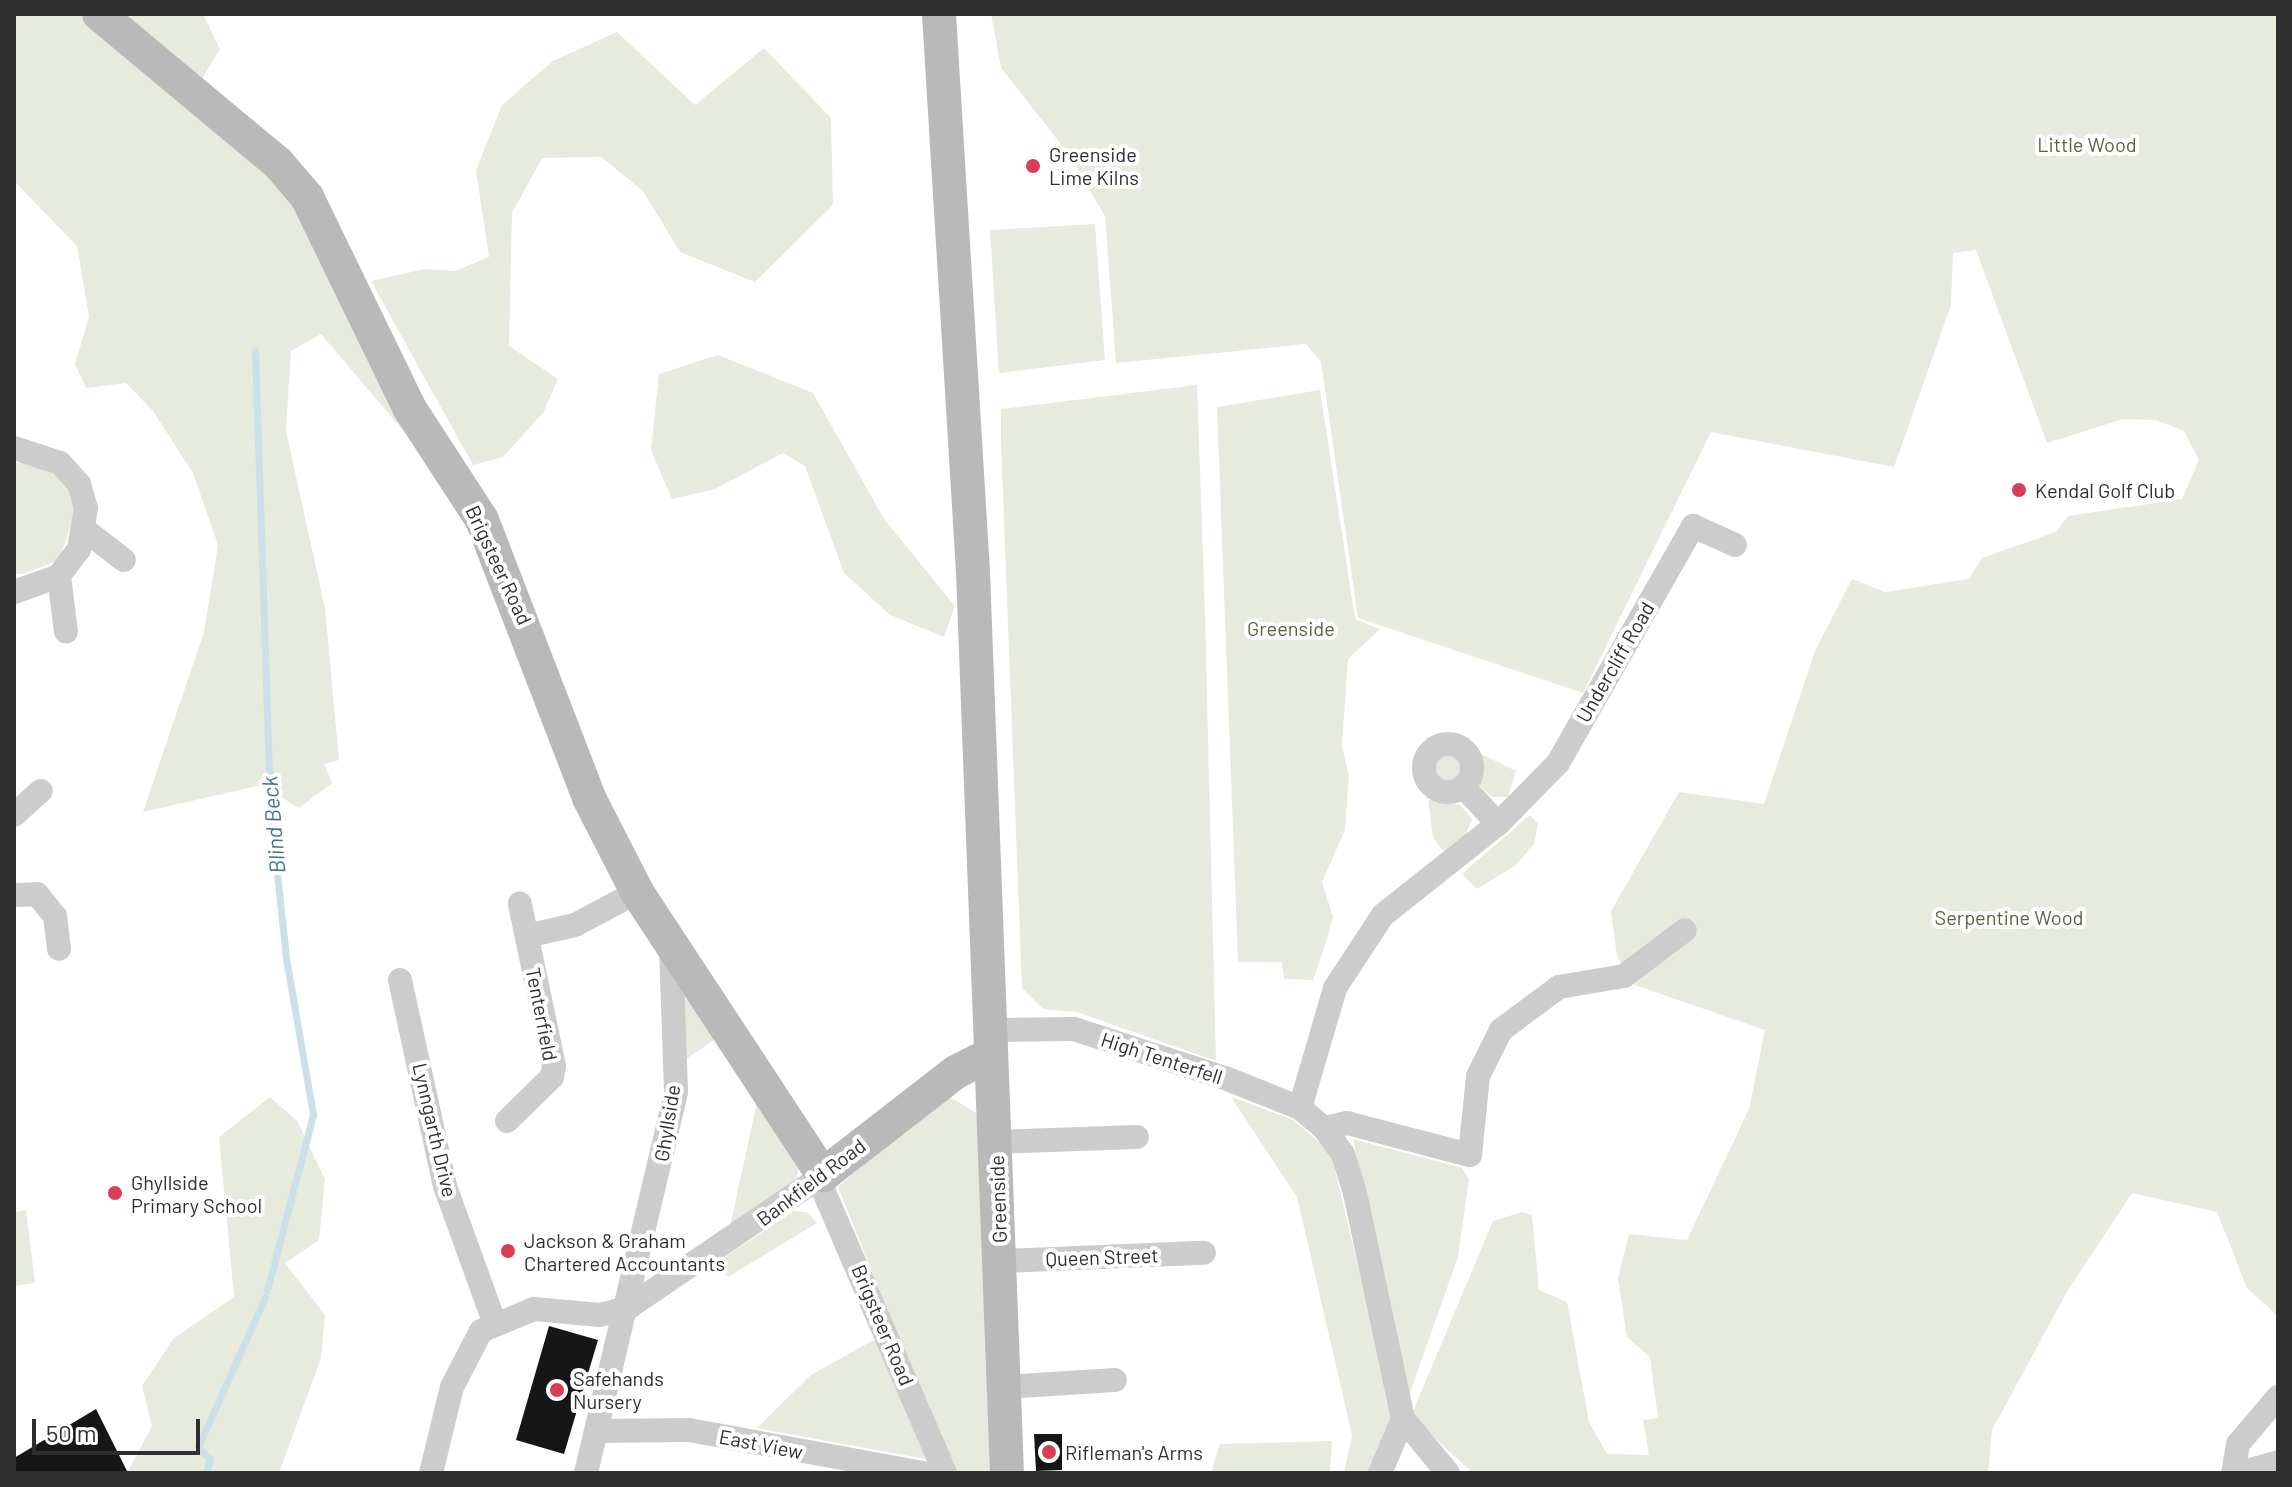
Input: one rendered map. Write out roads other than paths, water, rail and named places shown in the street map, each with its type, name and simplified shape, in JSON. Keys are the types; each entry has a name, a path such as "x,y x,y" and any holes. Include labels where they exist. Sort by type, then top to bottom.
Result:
{"street":[{"name":"Brigsteer Road","path":"99,14 278,163 307,197 410,409 482,520 589,798 637,892 671,935 820,1177 945,1473"},
{"name":"Greenside","path":"939,14 971,543 1007,1473"},
{"path":"14,448 60,463 79,484 85,530 59,576 66,632"},
{"name":"Undercliff Road","path":"1300,1108 1335,988 1383,915 1498,824 1558,763 1693,526 1735,545"},
{"path":"85,530 124,560"},
{"path":"14,592 59,576"},
{"path":"1463,786 1498,824"},
{"path":"14,815 41,791"},
{"path":"527,936 575,925 637,892"},
{"path":"14,895 37,894 55,916 59,949"},
{"name":"Tenterfield","path":"507,1121 542,1088 554,1066 520,904"},
{"path":"1324,1128 1347,1123 1470,1155 1478,1076 1501,1030 1559,987 1624,976 1685,930"},
{"name":"Ghyllside","path":"586,1473 629,1307 676,1091 671,935"},
{"name":"Lynngarth Drive","path":"400,980 445,1186 494,1321"},
{"name":"High Tenterfell","path":"990,1043 1074,1029 1300,1108 1324,1128 1343,1154 1355,1193 1403,1419 1448,1473"},
{"name":"Bankfield Road","path":"629,1307 820,1177 990,1043"},
{"path":"996,1142 1137,1137"},
{"name":"Queen Street","path":"1001,1261 1204,1253"},
{"path":"431,1473 452,1387 481,1331 494,1321 534,1309 600,1315 629,1307"},
{"path":"1004,1387 1115,1380"},
{"path":"2233,1473 2238,1444 2278,1397"},
{"path":"1380,1473 1403,1419"},
{"name":"East View","path":"599,1431 689,1430 923,1473"},
{"path":"2240,1473 2278,1462"}],"waterway":[{"name":"Blind Beck","path":"255,351 270,810 286,958 313,1115 267,1290"},
{"name":"Blind Beck","path":"206,1473 210,1459 198,1447 265,1297"}],"place":[{"name":"Greenside Lime Kilns","path":"1033,166"},
{"name":"Kendal Golf Club","path":"2019,490"},
{"name":"Ghyllside Primary School","path":"115,1193"},
{"name":"Jackson & Graham Chartered Accountants","path":"508,1251"},
{"name":"Safehands Nursery","path":"557,1390"},
{"name":"Rifleman's Arms","path":"1049,1452"}],"park label":[{"name":"Little Wood","path":"2087,144"},
{"name":"Serpentine Wood","path":"2009,917"}]}
